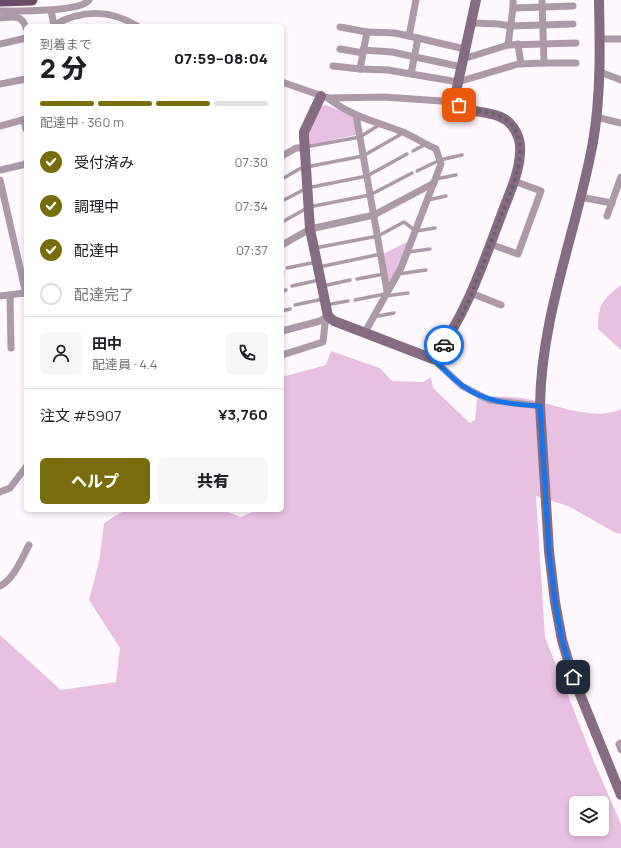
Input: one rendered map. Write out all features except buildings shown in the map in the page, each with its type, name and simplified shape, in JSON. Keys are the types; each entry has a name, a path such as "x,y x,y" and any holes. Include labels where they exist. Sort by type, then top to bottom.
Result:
{"main road":[{"path":"0,1 32,0"}],"street":[{"path":"0,11 51,10 78,7 86,4 89,0"},
{"path":"409,36 416,0"},
{"path":"456,102 456,92 476,0"},
{"path":"599,0 600,72 593,142 545,349 540,385 540,406 549,551 555,602 562,640 573,677 621,795"},
{"path":"542,3 544,63"},
{"path":"508,45 513,4 542,3 573,6"},
{"path":"51,10 54,24"},
{"path":"56,24 65,19 101,12 133,24"},
{"path":"0,18 19,17 24,21 25,24"},
{"path":"471,23 510,26 573,24"},
{"path":"340,27 367,32 395,33 465,49"},
{"path":"360,69 367,32"},
{"path":"0,44 24,38"},
{"path":"411,74 418,38"},
{"path":"600,39 621,39"},
{"path":"340,49 392,52 462,63 508,45 576,43"},
{"path":"518,44 521,64"},
{"path":"333,66 388,70 458,82 521,64 576,63"},
{"path":"600,72 621,80"},
{"path":"0,84 24,79"},
{"path":"284,83 324,97 356,115 404,133 436,149 440,160 441,164 435,181 407,252 397,274 364,332"},
{"path":"324,97 384,97 456,102 465,108 499,116 508,120 513,126 520,142 520,152 514,181 471,292 457,325 433,359"},
{"path":"284,354 323,342 325,324 328,316 310,229 304,148 304,132 324,97"},
{"path":"356,115 378,236 386,294"},
{"path":"596,117 621,123"},
{"path":"0,126 24,120"},
{"path":"284,155 296,148 304,148"},
{"path":"0,170 24,164"},
{"path":"607,216 621,177"},
{"path":"0,180 24,288"},
{"path":"284,244 310,229 374,215 435,181"},
{"path":"490,244 518,254 541,191 514,181"},
{"path":"580,197 612,203"},
{"path":"471,292 501,305"},
{"path":"0,296 24,293"},
{"path":"10,295 11,348"},
{"path":"328,316 334,321 433,359 462,386 489,400 540,406"},
{"path":"284,331 320,321 328,316"},
{"path":"0,492 10,488 24,470"},
{"path":"0,586 5,584 17,567 29,545"},
{"path":"621,743 619,744 621,750"}],"lane":[{"path":"304,148 360,137 379,124"},
{"path":"284,178 301,168 363,156 404,133"},
{"path":"413,151 426,144"},
{"path":"284,200 307,188 367,176 407,154"},
{"path":"417,171 440,160 462,155"},
{"path":"284,221 309,207 370,195 412,173"},
{"path":"435,181 456,175"},
{"path":"427,200 446,196"},
{"path":"314,248 378,236 404,222 416,231 435,228"},
{"path":"407,252 430,248"},
{"path":"287,268 381,254"},
{"path":"397,274 426,270"},
{"path":"357,279 384,274"},
{"path":"292,286 350,280"},
{"path":"355,300 386,294 408,293"},
{"path":"295,305 348,301"},
{"path":"284,310 290,309"},
{"path":"373,317 394,313"}],"shaded area":[{"path":"326,105 350,115 354,119 356,135 308,145 307,134 320,107"},
{"path":"409,241 399,267 392,280 388,281 383,254"},
{"path":"621,285 621,350 598,329 599,314 602,303"},
{"path":"331,351 380,368 392,381 423,382 431,377 433,388 470,423 475,420 477,399 483,396 522,398 587,413 611,413 621,409 621,534 614,532 568,506 536,496 545,637 609,796 569,796 569,836 609,836 609,796 621,824 621,848 0,848 0,635 61,690 116,682 120,648 89,600 99,562 104,523 122,512 227,512 241,517 252,512 284,512 284,376 326,365"}],"way so far":[{"path":"444,345 457,325 471,292 514,181 520,161 520,142 513,126 508,120 459,105"}],"route":[{"path":"444,345 433,359 462,386 489,400 540,406 549,551 555,602 562,640 573,677"}]}
